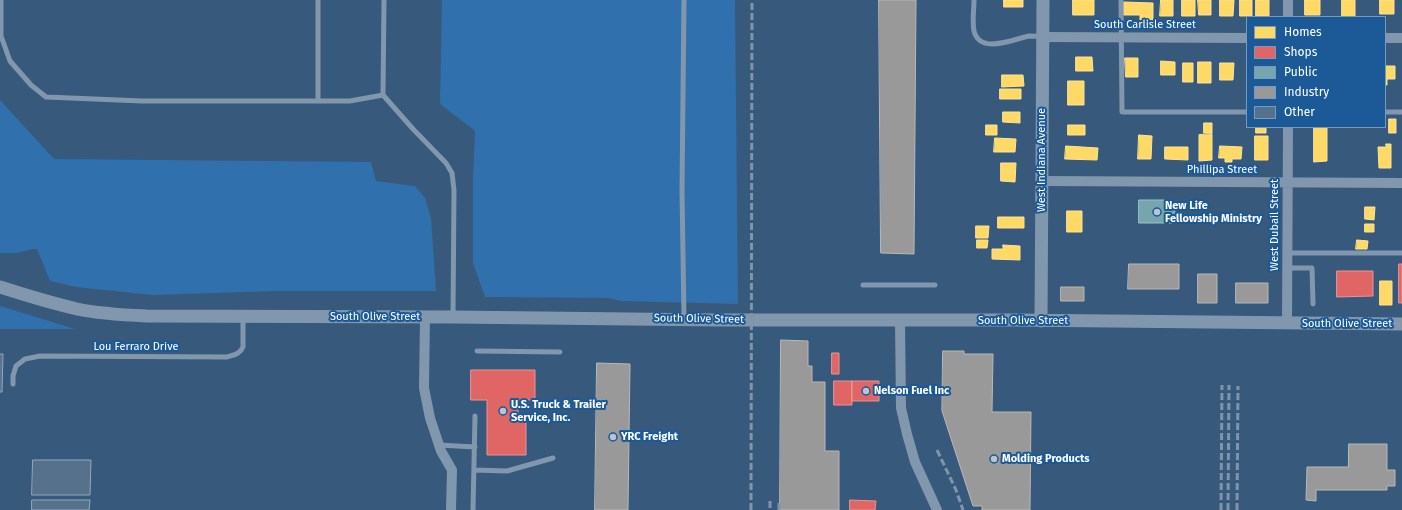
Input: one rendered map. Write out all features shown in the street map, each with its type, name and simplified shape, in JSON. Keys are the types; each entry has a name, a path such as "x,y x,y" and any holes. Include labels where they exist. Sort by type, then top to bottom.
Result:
{"street":[{"name":"West Indiana Avenue","path":"1041,321 1043,0"},
{"path":"1288,0 1288,16"},
{"name":"South Carlisle Street","path":"1043,37 1246,38"},
{"path":"1386,38 1402,38"},
{"name":"West Dubail Street","path":"1287,323 1288,128"},
{"name":"Phillipa Street","path":"1042,181 1402,183"},
{"name":"South Olive Street","path":"0,287 70,307 105,313 147,316 1402,324"},
{"path":"425,317 424,388 430,418 439,445 452,470 451,510"},
{"path":"900,320 901,408 916,462 937,510"}],"lane":[{"path":"1,0 1,36 10,61 31,85 46,97 142,101 350,101 383,95"},
{"path":"318,0 318,101"},
{"path":"384,0 383,95 446,163 452,173 454,190 453,317"},
{"path":"684,0 682,198 684,320"},
{"path":"974,0 974,32 978,39 983,43 1003,44 1031,36 1043,37"},
{"path":"1121,0 1122,112 1246,112"},
{"path":"1386,112 1402,112"},
{"path":"1287,253 1402,253"},
{"path":"1287,268 1312,268 1313,304"},
{"path":"863,285 935,285"},
{"name":"Lou Ferraro Drive","path":"13,384 13,376 16,366 30,357 227,357 234,355 242,351 243,347 243,316"},
{"path":"477,351 560,352"},
{"path":"473,510 476,416"},
{"path":"439,445 475,447"},
{"path":"474,470 507,471 553,458"}],"shaded area":[{"path":"442,0 735,0 738,304 621,301 609,298 485,297 473,263 473,176 475,131 440,104"},
{"path":"0,100 54,159 371,162 376,181 415,186 425,198 431,218 436,291 277,291 152,295 76,287 50,281 37,249 17,253 0,253"},
{"path":"0,306 75,329 0,329"}],"building: Homes":[{"path":"1004,0 1023,0 1023,7 1004,7"},
{"path":"1073,0 1094,0 1094,15 1073,15"},
{"path":"1161,0 1173,0 1173,16 1160,16"},
{"path":"1182,0 1195,0 1195,16 1182,16"},
{"path":"1198,0 1211,0 1211,15 1199,15"},
{"path":"1220,0 1234,0 1233,16 1220,16"},
{"path":"1240,0 1252,0 1252,16 1240,16"},
{"path":"1256,0 1269,0 1269,16 1256,16"},
{"path":"1305,0 1320,0 1320,15 1305,15"},
{"path":"1342,0 1355,0 1355,16 1342,16"},
{"path":"1380,0 1394,0 1394,14 1380,14"},
{"path":"1124,2 1153,3 1153,22 1140,22 1140,15 1124,15"},
{"path":"1076,57 1092,57 1093,71 1076,71"},
{"path":"1125,58 1138,58 1138,77 1126,77"},
{"path":"1161,61 1175,62 1175,75 1161,75"},
{"path":"1198,62 1211,62 1211,83 1198,83"},
{"path":"1183,63 1193,63 1193,82 1183,82"},
{"path":"1220,63 1234,63 1233,80 1220,80"},
{"path":"1386,66 1395,66 1395,79 1387,79 1387,85"},
{"path":"1002,75 1023,75 1024,86 1002,87"},
{"path":"1068,81 1084,81 1084,105 1068,105"},
{"path":"1000,89 1021,89 1021,99 1000,99"},
{"path":"1003,112 1020,112 1020,123 1003,122"},
{"path":"1389,119 1396,119 1396,133 1389,133"},
{"path":"1204,123 1212,123 1212,133 1204,133"},
{"path":"986,125 997,125 997,135 986,135"},
{"path":"1068,125 1085,125 1085,135 1068,135"},
{"path":"1256,128 1266,128 1266,133 1256,133"},
{"path":"1314,128 1327,128 1327,161 1314,162"},
{"path":"1212,134 1212,160 1199,161 1199,135"},
{"path":"1139,135 1152,136 1151,159 1138,159"},
{"path":"1255,136 1268,136 1268,160 1255,160"},
{"path":"995,138 1016,139 1015,152 994,152"},
{"path":"1386,144 1391,144 1391,168 1379,168 1378,147 1386,147"},
{"path":"1066,146 1098,148 1097,160 1065,159"},
{"path":"1220,146 1242,147 1241,159 1232,159 1232,162 1225,162 1225,158 1219,158"},
{"path":"1165,147 1188,147 1188,160 1165,159"},
{"path":"1001,163 1016,163 1015,182 1001,181"},
{"path":"1365,207 1375,207 1374,220 1365,219"},
{"path":"1067,211 1082,211 1082,232 1067,232"},
{"path":"998,217 1024,217 1024,228 998,228"},
{"path":"1365,224 1374,224 1374,232 1365,232"},
{"path":"976,226 989,226 988,238 976,238"},
{"path":"977,240 988,240 987,248 977,248"},
{"path":"1357,240 1368,241 1367,249 1356,249"},
{"path":"1003,245 1020,246 1020,260 992,259 992,249 1003,249"},
{"path":"1380,281 1392,281 1392,305 1380,305"}],"building: Shops":[{"path":"1399,264 1402,264 1402,303 1399,303"},
{"path":"1337,271 1373,271 1373,296 1337,297"},
{"path":"832,353 839,353 839,374 832,374"},
{"name":"U.S. Truck & Trailer Service, Inc.","path":"471,370 535,370 535,400 518,400 518,422 526,422 526,455 487,455 487,400 471,400"},
{"path":"834,381 852,381 852,405 834,405"},
{"name":"Nelson Fuel Inc","path":"852,381 879,381 879,401 852,401"},
{"path":"850,500 876,501 875,510 850,510"}],"building: Public":[{"name":"New Life Fellowship Ministry","path":"1139,200 1172,200 1172,207 1175,207 1175,217 1172,217 1172,223 1139,223"}],"building: Industry":[{"path":"879,0 916,0 914,254 881,253"},
{"path":"1129,264 1179,264 1179,289 1128,289"},
{"path":"1198,274 1217,274 1217,303 1198,303"},
{"path":"1236,283 1268,283 1268,303 1236,303"},
{"path":"1061,287 1084,287 1084,301 1061,301"},
{"path":"781,340 808,341 808,366 812,366 812,382 825,382 825,451 839,451 839,510 780,510"},
{"name":"Molding Products","path":"943,351 964,351 964,354 993,354 992,412 1031,412 1030,510 982,510 982,506 973,506 942,411"},
{"name":"YRC Freight","path":"597,363 630,364 628,510 595,510"},
{"path":"1349,444 1387,444 1387,470 1395,470 1395,486 1387,486 1387,490 1316,490 1316,501 1306,500 1307,467 1348,467"}],"building: Other":[{"path":"0,354 3,354 2,392 0,392"},
{"path":"33,460 91,460 90,495 32,495"},
{"path":"32,500 90,500 89,510 32,510"}],"railway":[{"path":"751,510 752,0"},
{"path":"1221,510 1222,385"},
{"path":"1228,510 1229,385"},
{"path":"1237,510 1238,386"},
{"path":"937,450 956,490 963,510"},
{"path":"770,501 770,510"},
{"path":"779,501 779,510"}],"place":[{"name":"New Life Fellowship Ministry","path":"1157,212"},
{"name":"Nelson Fuel Inc","path":"866,391"},
{"name":"U.S. Truck & Trailer Service, Inc.","path":"503,411"},
{"name":"YRC Freight","path":"613,437"},
{"name":"Molding Products","path":"994,459"}]}
